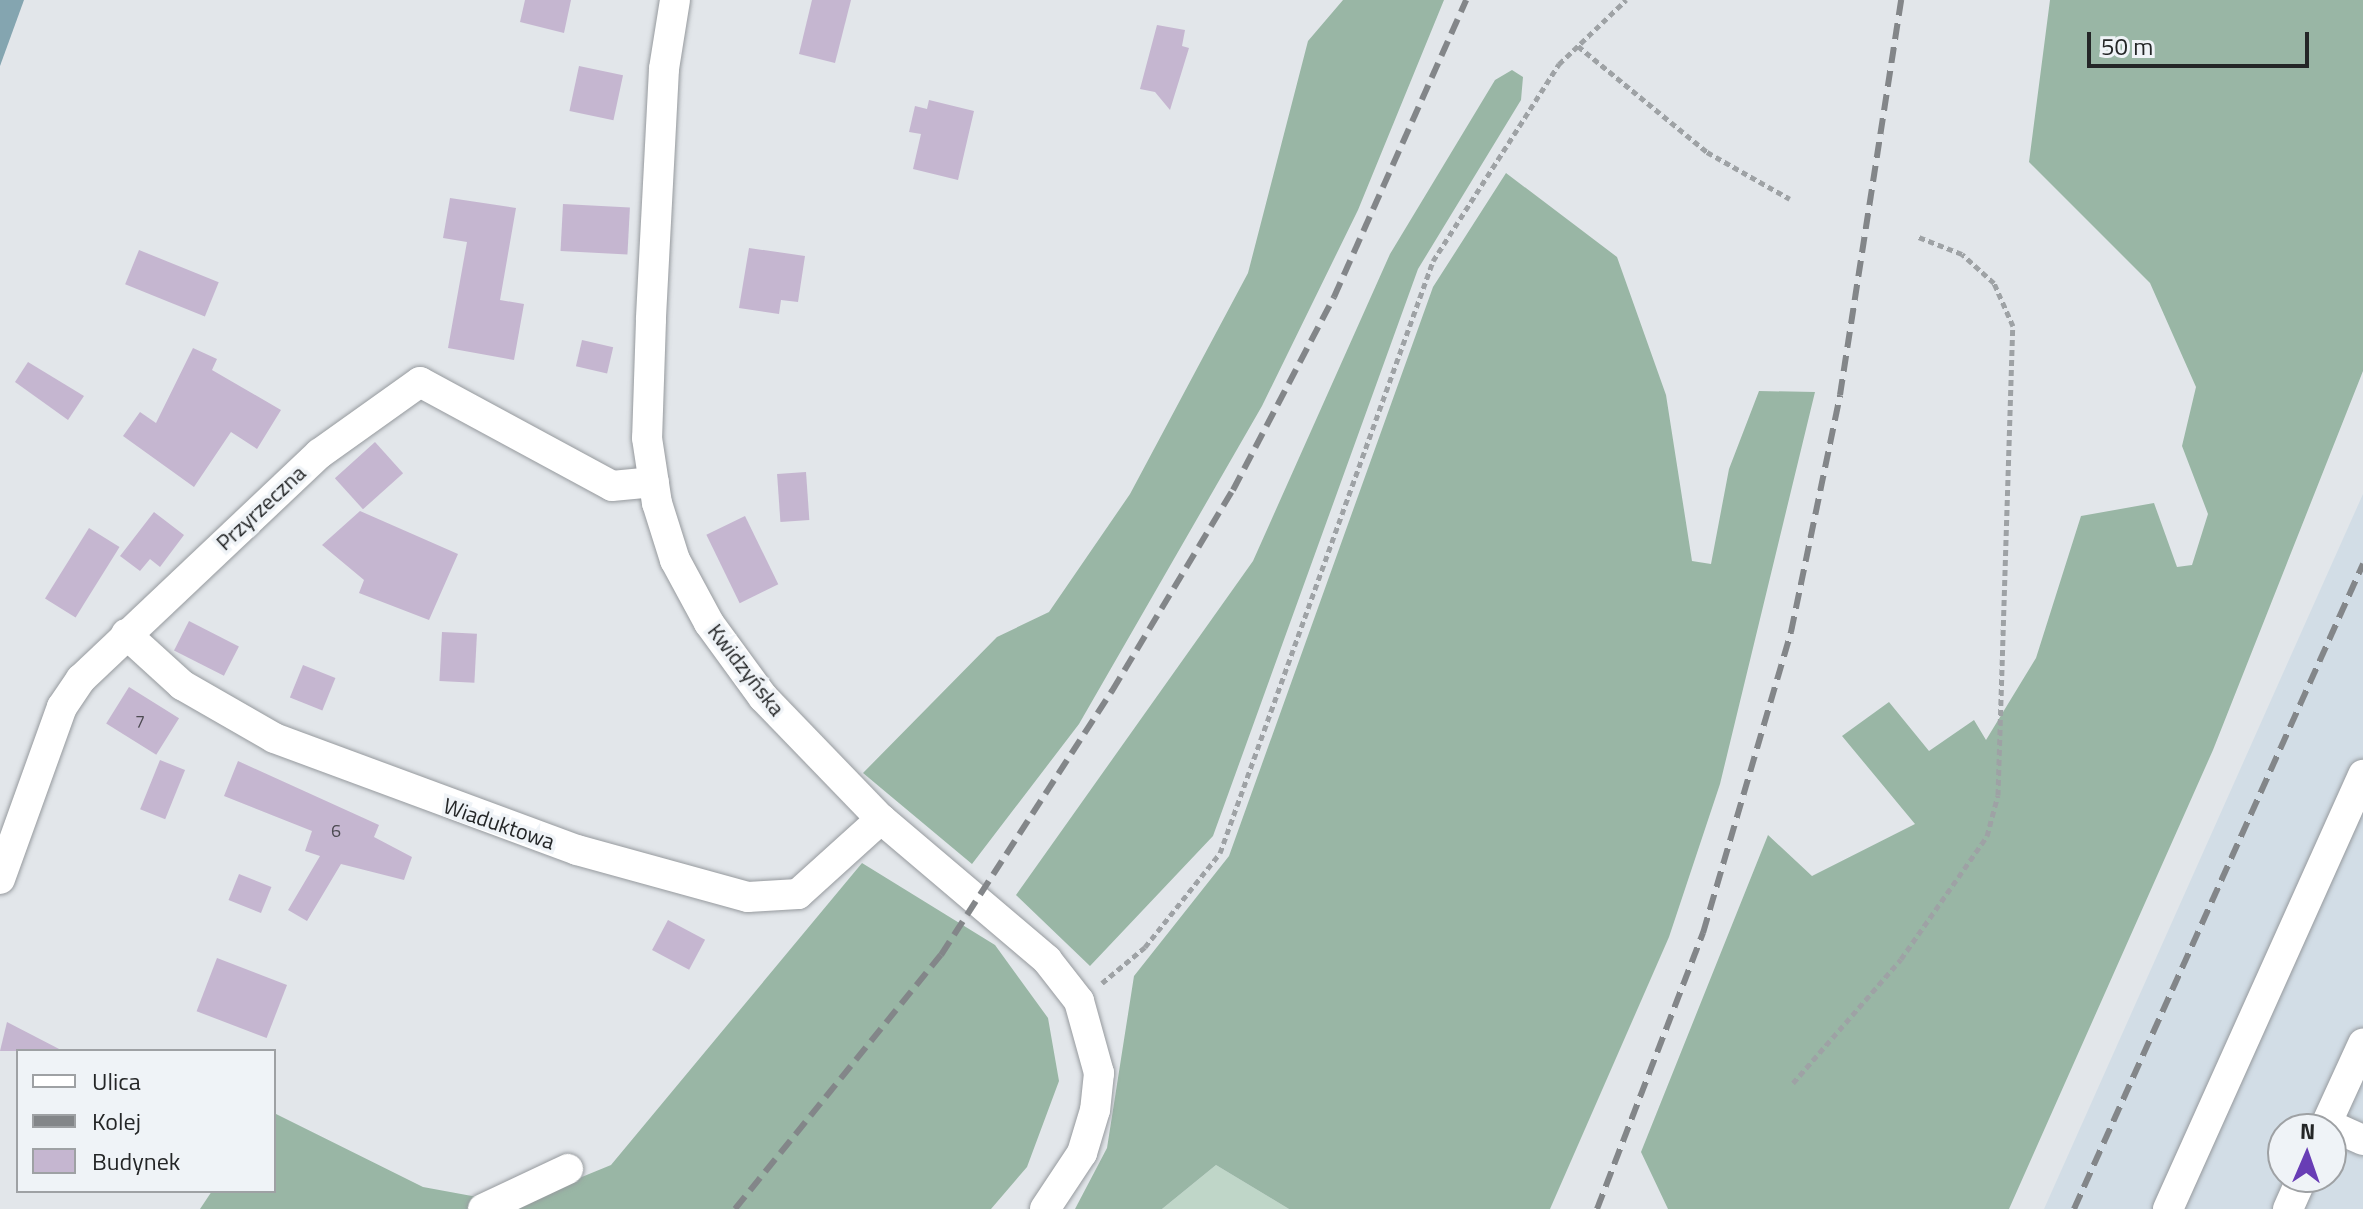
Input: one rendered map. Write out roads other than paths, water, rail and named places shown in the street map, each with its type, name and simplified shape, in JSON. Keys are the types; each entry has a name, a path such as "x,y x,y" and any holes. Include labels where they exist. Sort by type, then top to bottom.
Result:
{"street":[{"name":"Kwidzyńska","path":"675,0 651,320 647,438 654,482 675,560 709,623 763,697 881,819 1047,960 1079,1001 1099,1073 1095,1110 1082,1153 1045,1209"},
{"name":"Przyrzeczna","path":"0,879 62,707 126,634 319,454 420,382 612,486 654,482"},
{"name":"Wiaduktowa","path":"126,634 182,685 274,738 563,846 748,897 798,894 881,819"},
{"path":"2168,1209 2363,775"},
{"path":"2331,1113 2363,1044"},
{"path":"483,1209 568,1169"}],"water":[{"path":"0,0 24,0 0,66"}],"railway":[{"path":"735,1209 941,955 1112,691 1233,490 1334,297 1466,0"},
{"path":"1597,1209 1703,933 1791,632 1840,395 1901,0"},
{"path":"2074,1209 2363,564"}]}
